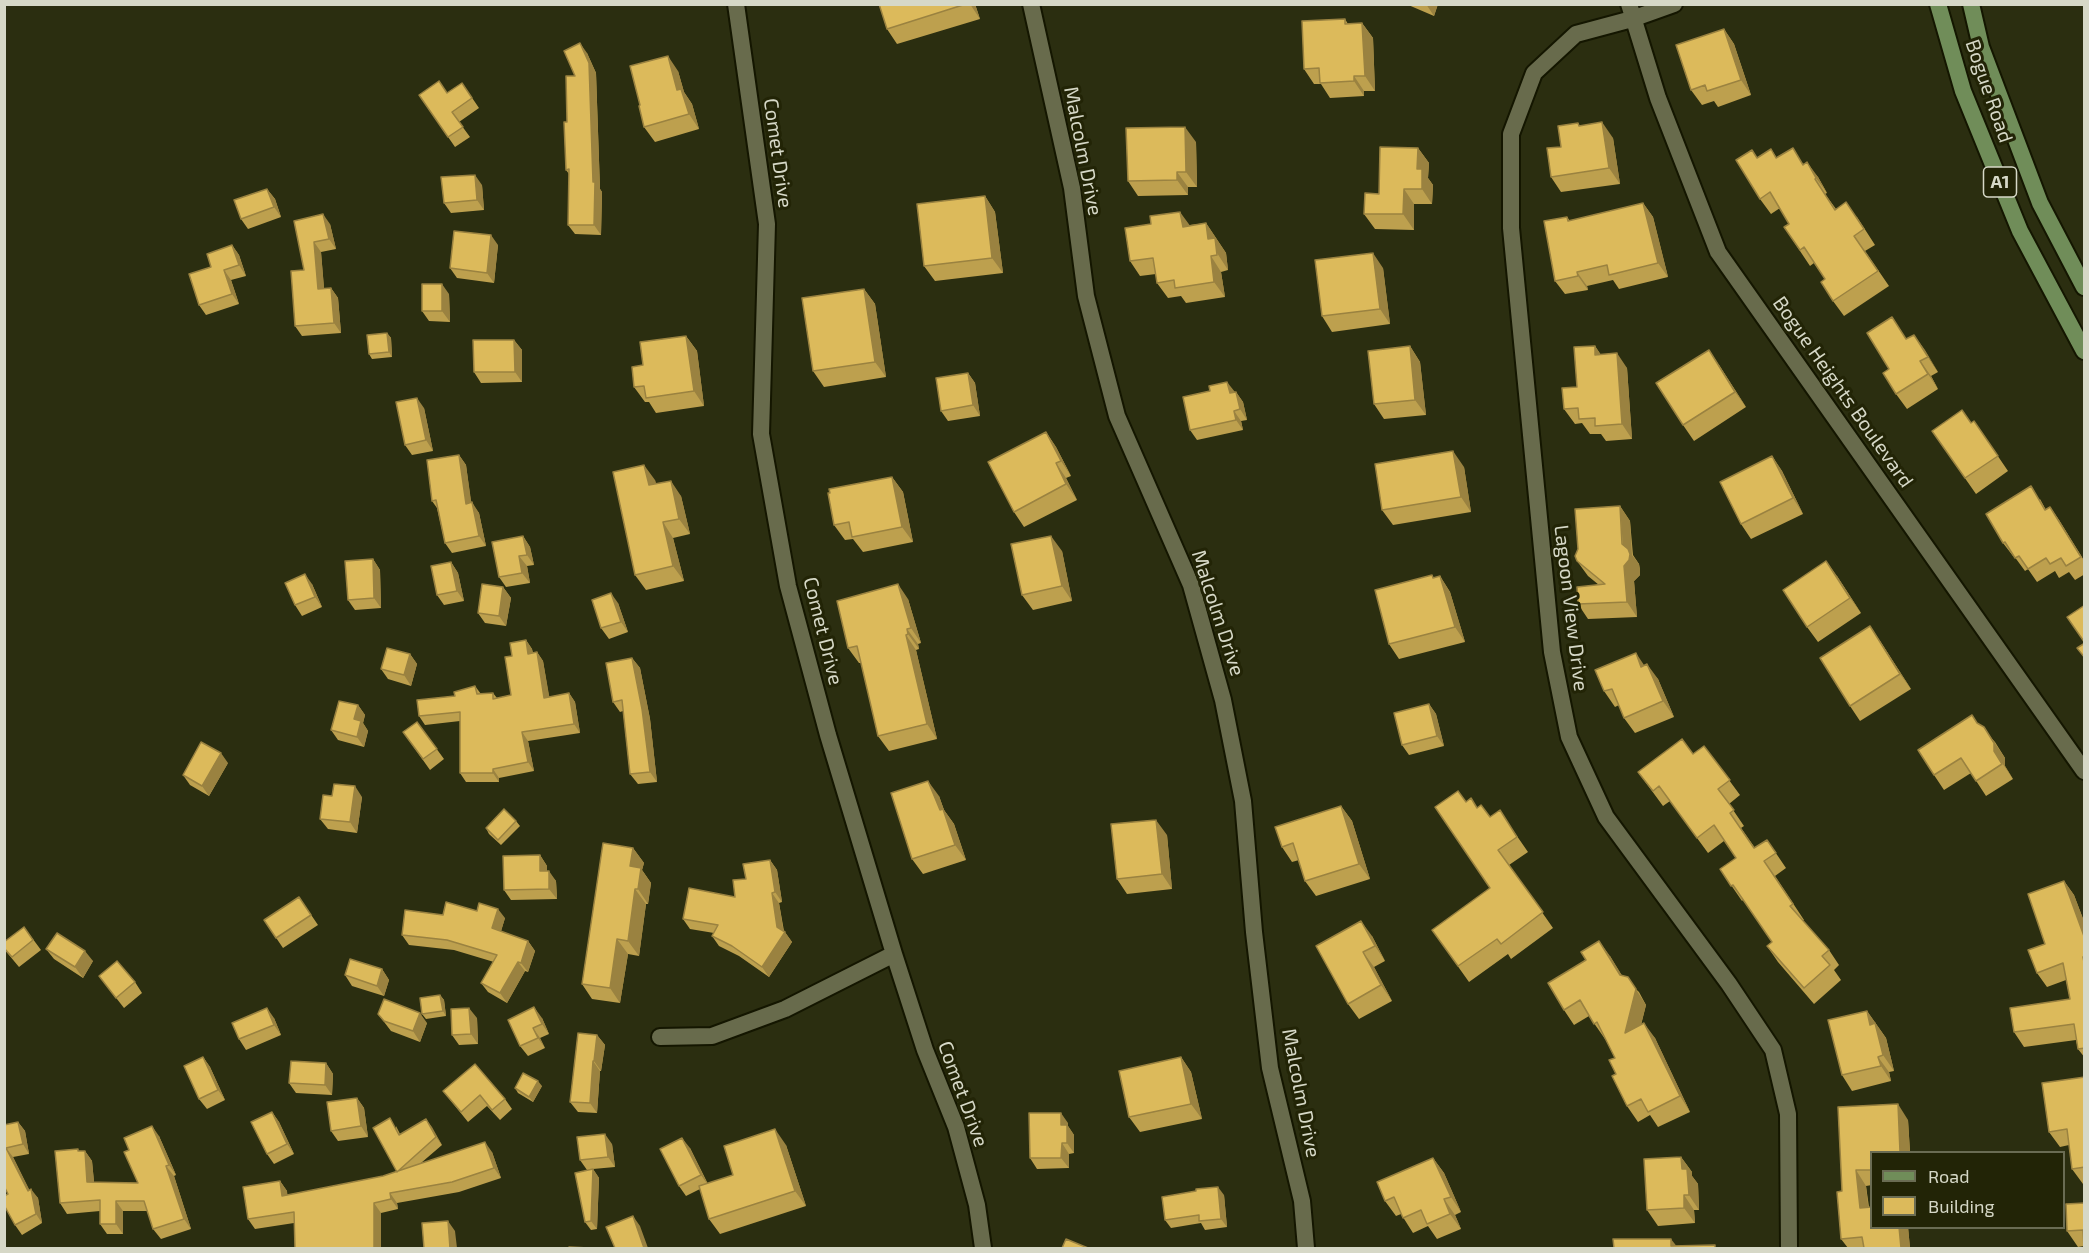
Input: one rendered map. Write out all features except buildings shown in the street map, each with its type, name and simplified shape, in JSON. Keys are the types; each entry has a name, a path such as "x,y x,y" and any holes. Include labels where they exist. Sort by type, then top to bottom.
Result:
{"main road":[{"name":"Bogue Road","path":"1938,4 1963,91 2020,231 2085,351"},
{"name":"Bogue Road","path":"1971,4 1981,47 2040,203 2085,287"}],"street":[{"name":"Comet Drive","path":"736,4 767,224 761,434 788,586 828,735 894,954 925,1050 956,1127 977,1205 983,1248"},
{"name":"Malcolm Drive","path":"1030,4 1072,188 1086,296 1117,416 1191,585 1223,700 1243,801 1254,932 1270,1068 1302,1200 1306,1248"},
{"name":"Lagoon View Drive","path":"1674,4 1631,12 1576,34 1533,73 1511,134 1511,228 1552,652 1569,737 1606,817 1729,984 1773,1050 1788,1114 1789,1248"},
{"name":"Bogue Heights Boulevard","path":"1631,12 1658,98 1718,252 2085,771"},
{"path":"660,1036 712,1036 785,1009 894,954"}]}
